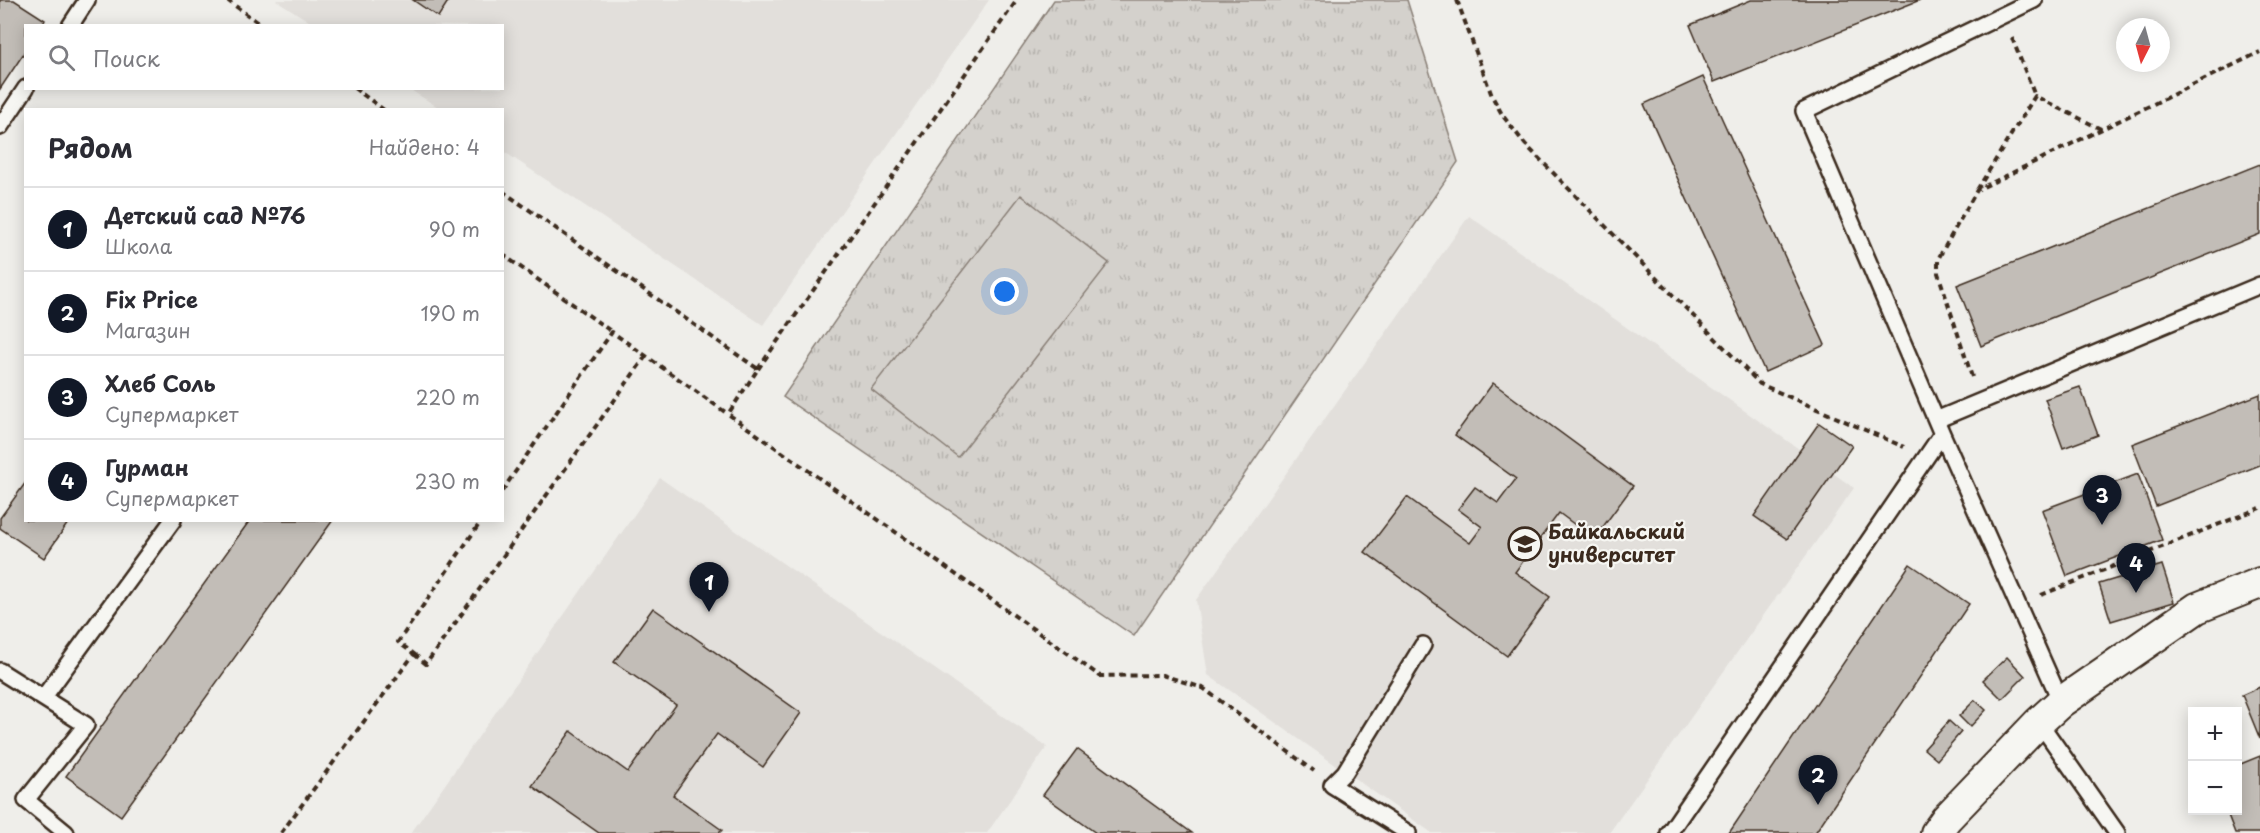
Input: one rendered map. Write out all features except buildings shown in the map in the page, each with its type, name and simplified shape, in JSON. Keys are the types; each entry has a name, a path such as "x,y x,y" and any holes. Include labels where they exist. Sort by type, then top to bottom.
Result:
{"street":[{"path":"1936,833 1946,819 2050,712 2197,608 2260,583"}],"lane":[{"path":"71,24 87,0"},
{"path":"2034,0 1804,111 1939,427 2018,604 2050,712 2117,833"},
{"path":"0,127 25,90"},
{"path":"1669,833 1926,457 1939,427 1980,402 2260,285"},
{"path":"43,698 172,522"},
{"path":"1408,833 1332,785 1345,772 1424,645"},
{"path":"0,671 86,725 26,800 66,833"}],"path":[{"path":"226,0 260,24"},
{"path":"728,414 1017,0"},
{"path":"1457,0 1492,96 1503,116 1525,144 1760,384 1926,457"},
{"path":"2002,16 2036,96 2102,129"},
{"path":"1977,190 2260,52"},
{"path":"357,90 381,108"},
{"path":"1980,402 1938,273 1938,259 1977,190 2036,96"},
{"path":"504,193 758,369"},
{"path":"504,256 1100,676 1162,675 1203,688 1332,785"},
{"path":"504,488 612,332"},
{"path":"481,522 398,642 426,664 646,356"},
{"path":"2018,604 2260,508"},
{"path":"281,833 414,654"}],"shaded area":[{"path":"276,0 989,0 763,325 504,152 504,108 439,108 411,90 504,90 504,24 313,24"},
{"name":"Байкальский университет","path":"1469,216 1854,488 1609,833 1432,833 1208,675 1196,600"},
{"path":"660,478 1047,747 987,833 411,833"}],"green space":[{"path":"1054,0 1407,0 1458,162 1134,636 783,397"},
{"path":"1021,195 1109,263 958,457 871,389"}],"place":[{"name":"Хлеб Соль","path":"2102,525"},
{"name":"Байкальский университет","path":"1525,544"},
{"name":"Гурман","path":"2136,593"},
{"name":"Детский сад №76","path":"709,612"},
{"name":"Fix Price","path":"1818,805"}]}
